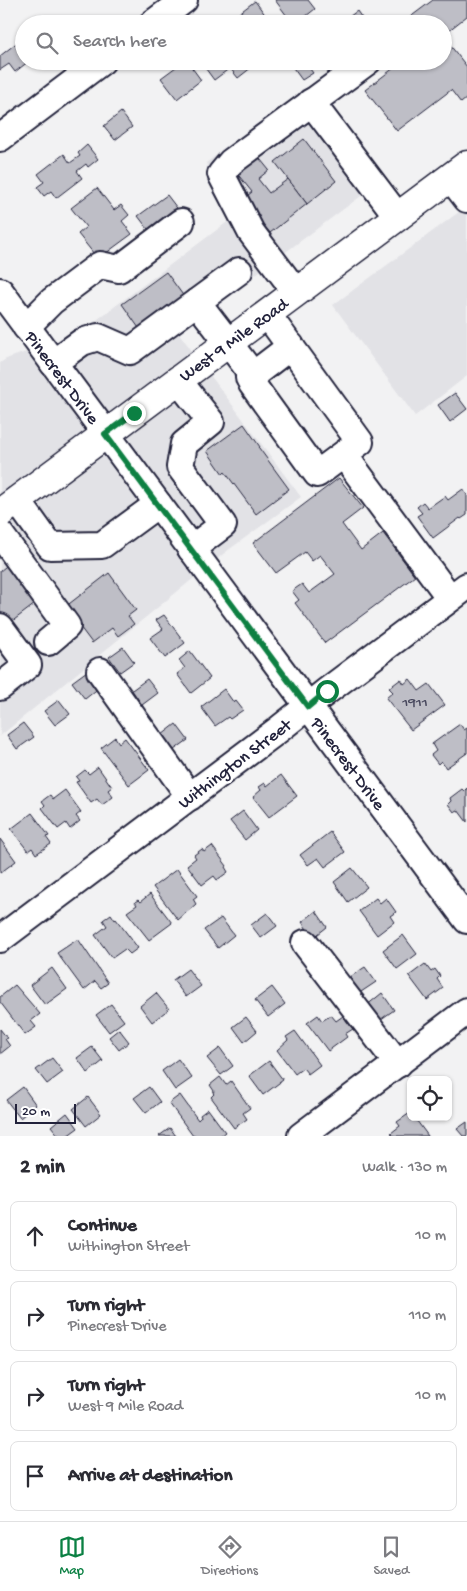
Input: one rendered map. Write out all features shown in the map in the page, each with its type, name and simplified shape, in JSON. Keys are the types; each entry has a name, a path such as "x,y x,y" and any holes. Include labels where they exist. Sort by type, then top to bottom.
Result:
{"main road":[{"name":"West 9 Mile Road","path":"8,506 459,172"}],"street":[{"path":"164,15 184,0"},
{"path":"0,138 90,70"},
{"path":"296,292 250,232 221,174 231,162 356,70"},
{"path":"312,102 398,217"},
{"path":"459,172 467,199"},
{"path":"26,327 52,301 100,265 120,269 181,222"},
{"path":"54,363 82,342 98,337 130,351 239,271"},
{"name":"Pinecrest Drive","path":"0,291 467,920"},
{"path":"197,302 247,367 252,384 317,474 360,442 267,314"},
{"path":"250,378 291,346"},
{"path":"178,380 211,422 184,444 180,466 223,525 191,549"},
{"path":"344,455 459,592"},
{"path":"8,506 50,546 102,545 158,504"},
{"path":"0,534 68,626 48,642"},
{"name":"Withington Street","path":"0,939 459,592"},
{"path":"0,627 28,665 0,686"},
{"path":"100,671 190,796"},
{"path":"306,943 398,1064"},
{"path":"301,1136 467,1011"}],"shaded area":[{"path":"313,83 384,179 178,332 301,497 227,551 0,736 0,363 6,359 78,334 234,217 206,163"},
{"path":"467,206 467,376 415,416 333,305"}],"building":[{"path":"275,0 308,0 315,9 307,15 286,15"},
{"path":"433,0 467,0 467,16 452,28 452,15 413,15"},
{"path":"255,1 265,15 237,15"},
{"path":"357,11 360,15 352,15"},
{"path":"15,44 15,70 18,70 15,72 9,64 0,70 0,56"},
{"path":"452,48 467,67 467,98 461,103 451,90 397,131 365,90 391,70 452,70"},
{"path":"172,70 194,70 201,80 177,99 161,78"},
{"path":"207,70 227,70 214,80"},
{"path":"232,70 248,70 238,78"},
{"path":"295,70 311,70 313,73 302,80"},
{"path":"121,112 132,127 115,140 104,126"},
{"path":"304,139 336,181 307,204 275,162"},
{"path":"87,145 98,159 88,167 86,164 77,171 82,178 56,198 51,191 44,196 37,187 44,182 38,174 64,154 70,163 80,156 78,153"},
{"path":"252,149 269,170 258,179 269,193 288,179 307,204 270,233 243,199 252,192 231,166"},
{"path":"97,188 114,210 121,205 129,215 122,221 132,234 98,259 78,234 86,227 71,208"},
{"path":"167,195 180,212 151,233 138,216"},
{"path":"166,272 185,298 141,331 122,304"},
{"path":"455,393 467,409 450,422 438,405"},
{"path":"244,424 289,489 256,514 207,451"},
{"path":"339,478 363,508 342,524 361,550 383,533 415,576 325,643 295,603 299,600 292,591 302,584 309,593 335,574 320,555 312,561 305,552 276,573 253,543"},
{"path":"463,489 467,495 467,515 433,538 417,516 422,513 417,507 423,502 428,508 445,496 448,500"},
{"path":"10,563 39,601 6,626 0,619 0,571"},
{"path":"109,573 136,610 128,616 134,624 118,636 112,628 92,643 65,607"},
{"path":"164,615 185,643 165,658 150,638 163,629 156,620"},
{"path":"123,647 134,662 120,672 109,657"},
{"path":"190,651 210,678 191,693 177,674 185,668 179,660"},
{"path":"87,671 100,687 85,699 72,682"},
{"path":"147,679 158,693 142,705 132,690"},
{"path":"401,679 404,684 410,679 419,691 429,684 445,705 411,730 386,698 393,692 389,688"},
{"path":"224,689 234,703 236,701 243,710 215,726 201,707"},
{"path":"59,700 70,714 55,725 44,711"},
{"path":"23,723 34,737 17,749 7,735"},
{"path":"176,724 188,740 174,750 162,735"},
{"path":"460,724 464,730 467,728 467,753 446,768 441,761 438,764 431,755 436,751 432,744"},
{"path":"115,737 119,743 125,738 149,770 129,785 101,748"},
{"path":"98,767 112,787 108,790 113,797 102,805 97,799 91,803 76,782 79,781 76,777 85,770 89,774"},
{"path":"281,775 297,796 269,817 253,797 261,790 259,787 265,783 267,786"},
{"path":"467,788 467,822 458,810 454,812 448,804 451,801 450,798 462,789 464,791"},
{"path":"65,790 81,812 76,816 80,821 70,829 66,823 58,829 42,808 45,805 42,801 50,795 53,799"},
{"path":"243,811 257,830 245,840 230,821"},
{"path":"32,813 49,836 46,837 51,844 36,854 32,848 28,851 11,829"},
{"path":"330,832 345,852 325,867 318,858 308,865 300,855"},
{"path":"0,839 16,861 0,873"},
{"path":"212,846 227,866 225,867 228,872 217,880 214,876 202,885 187,865 196,858 194,855 202,849 204,852"},
{"path":"352,868 367,887 348,902 334,882"},
{"path":"177,869 197,896 193,899 196,904 178,920 153,887"},
{"path":"150,894 172,923 149,940 127,912 137,905 135,902 138,900 140,902"},
{"path":"376,898 380,903 386,898 396,912 390,916 394,922 377,935 359,911"},
{"path":"316,911 327,927 313,938 302,922"},
{"path":"267,913 277,926 261,938 251,925"},
{"path":"111,914 138,948 130,954 125,949 112,958 95,935 107,926 103,920"},
{"path":"221,918 234,935 218,948 204,930"},
{"path":"403,935 417,954 397,969 383,950"},
{"path":"78,939 108,983 101,988 95,981 84,990 57,953"},
{"path":"425,964 431,972 435,969 440,976 437,979 443,988 427,1000 409,976"},
{"path":"365,967 376,982 358,994 347,979"},
{"path":"52,968 67,989 45,1005 30,985"},
{"path":"188,969 201,986 186,997 173,980"},
{"path":"15,985 40,1014 31,1021 36,1027 25,1035 0,1002 0,997"},
{"path":"272,987 285,1004 268,1017 255,1000"},
{"path":"156,993 169,1009 152,1022 140,1006"},
{"path":"382,993 394,1010 377,1022 366,1006"},
{"path":"111,1004 124,1021 109,1032 96,1015"},
{"path":"318,1015 322,1021 331,1015 336,1021 343,1016 353,1029 345,1034 347,1037 328,1051 307,1023"},
{"path":"246,1017 257,1031 244,1042 233,1027"},
{"path":"0,1029 10,1046 0,1054"},
{"path":"119,1029 129,1042 119,1050 109,1037"},
{"path":"295,1031 320,1065 308,1074 303,1068 295,1074 277,1050 288,1040 286,1037"},
{"path":"92,1047 103,1061 88,1073 77,1058"},
{"path":"220,1048 233,1066 221,1075 207,1058"},
{"path":"52,1058 63,1072 47,1084 36,1070"},
{"path":"178,1059 192,1078 175,1090 162,1071"},
{"path":"269,1061 283,1080 263,1095 249,1076"},
{"path":"220,1077 226,1085 231,1081 250,1108 243,1113 247,1119 234,1128 211,1097 214,1091 210,1085"},
{"path":"23,1087 36,1105 20,1118 6,1100"},
{"path":"149,1087 160,1102 146,1113 134,1098"},
{"path":"180,1095 198,1120 201,1117 200,1115 208,1109 225,1132 220,1136 193,1136 169,1103"},
{"path":"88,1097 101,1114 86,1126 73,1109"},
{"path":"67,1113 78,1128 67,1136 59,1136 51,1126"},
{"path":"407,1115 407,1121 417,1121 428,1136 394,1136 391,1133 400,1126 397,1122"},
{"path":"467,1122 467,1136 463,1136 457,1129"},
{"path":"170,1128 176,1136 159,1136"}],"route":[{"path":"134,413 105,434 308,707 327,691"}]}
